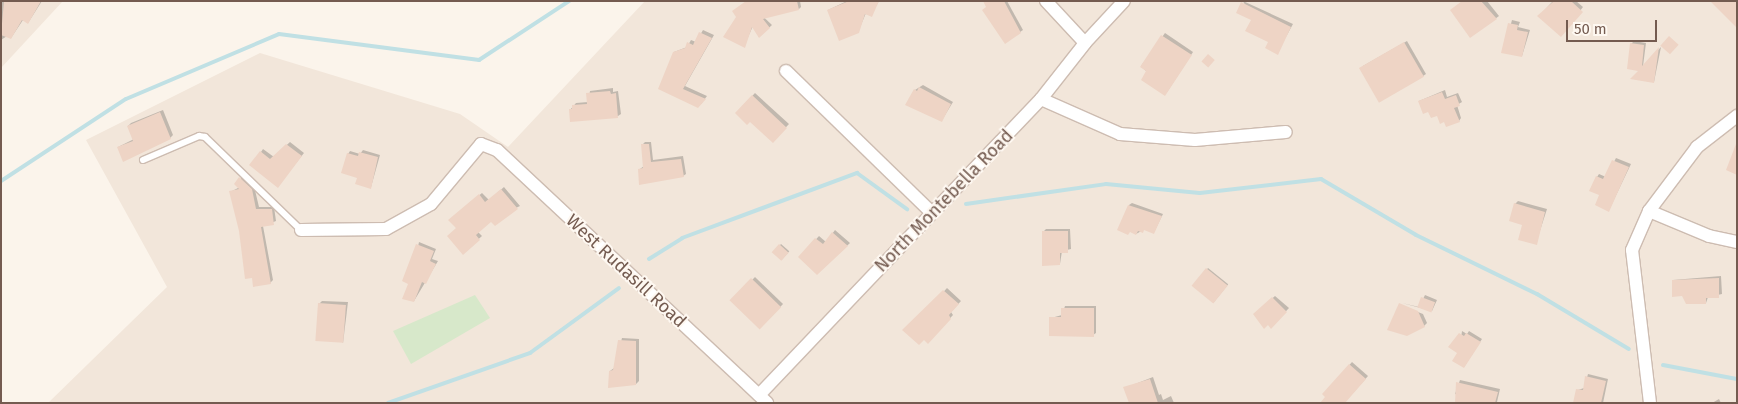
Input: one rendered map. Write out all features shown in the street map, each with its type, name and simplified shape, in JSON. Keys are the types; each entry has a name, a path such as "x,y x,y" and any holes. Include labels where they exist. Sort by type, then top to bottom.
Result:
{"street":[{"path":"1046,1 1085,43"},
{"name":"North Montebella Road","path":"763,399 932,213 1041,100 1085,43 1124,1"},
{"path":"786,72 932,213"},
{"path":"1041,100 1120,134 1195,140 1286,132"},
{"path":"1650,403 1632,250 1649,211 1697,147 1737,116"},
{"name":"West Rudasill Road","path":"301,230 386,229 431,204 481,144 497,150 763,399"},
{"path":"1649,211 1709,236 1737,242"}],"lane":[{"path":"143,160 199,136 205,137 301,230"}],"shaded area":[{"path":"1,1 63,1 1,68"},
{"path":"645,1 1737,1 1737,403 48,403 167,287 86,140 260,53 460,114 508,147"}],"green space":[{"path":"475,295 490,318 411,364 393,331"}],"building":[{"path":"4,1 41,1 28,24 22,20 11,39 1,35"},
{"path":"746,1 797,1 799,10 763,19 770,28 759,38 752,27 745,48 723,37 736,17 732,11"},
{"path":"849,1 879,1 872,17 865,14 859,33 839,41 827,10"},
{"path":"983,1 1004,1 1021,33 1005,44 982,10 986,7"},
{"path":"1462,1 1481,1 1497,19 1470,38 1450,10"},
{"path":"1554,1 1571,1 1583,12 1561,37 1537,16"},
{"path":"1710,1 1737,1 1737,28"},
{"path":"1241,2 1291,27 1278,55 1265,48 1268,42 1245,31 1251,20 1236,13"},
{"path":"1508,23 1518,25 1517,30 1528,32 1522,57 1501,53"},
{"path":"699,32 712,38 683,89 706,99 698,108 658,89 673,52 685,48 687,42 693,45"},
{"path":"1161,35 1192,55 1165,96 1141,80 1146,71 1140,67"},
{"path":"1669,36 1679,45 1670,54 1660,46"},
{"path":"1404,42 1424,77 1379,103 1359,68"},
{"path":"1630,43 1644,45 1642,66 1659,47 1654,83 1630,79 1638,71 1627,69"},
{"path":"1208,54 1215,60 1208,67 1201,62"},
{"path":"919,87 951,104 942,122 905,105 914,89 917,91"},
{"path":"610,91 611,94 616,93 618,118 570,122 569,109 572,109 572,105 587,104 586,93"},
{"path":"1442,92 1445,99 1456,95 1460,106 1454,108 1460,122 1446,127 1444,122 1440,124 1437,116 1431,118 1428,112 1423,114 1418,101"},
{"path":"752,95 787,128 773,143 750,122 747,125 735,113"},
{"path":"160,112 171,139 123,162 117,147 133,141 127,126"},
{"path":"286,144 302,156 278,188 249,165 260,151 270,159"},
{"path":"641,144 649,144 651,162 681,159 684,177 639,185 638,169 643,168"},
{"path":"1737,145 1737,175 1726,170"},
{"path":"359,152 378,157 371,189 355,184 357,178 341,173 347,153 358,156"},
{"path":"1612,160 1629,167 1609,212 1595,205 1599,195 1589,191 1596,176 1603,179"},
{"path":"239,177 252,189 256,209 272,209 274,225 261,227 271,284 253,287 252,278 245,279 239,231 229,191 239,189 234,184"},
{"path":"501,189 518,209 495,226 491,222 476,235 480,240 463,255 447,236 456,228 448,220 479,194 485,202"},
{"path":"1514,203 1545,212 1537,245 1518,240 1522,225 1509,221"},
{"path":"1128,205 1162,216 1154,234 1144,230 1143,233 1138,231 1136,235 1130,232 1128,235 1117,230"},
{"path":"1042,231 1068,231 1068,253 1060,253 1060,265 1042,266"},
{"path":"832,232 848,246 817,275 798,257 815,238 823,244"},
{"path":"416,244 434,251 430,261 436,264 426,284 422,282 414,302 402,299 408,284 402,281"},
{"path":"779,244 789,253 781,261 772,252"},
{"path":"1206,268 1228,286 1213,303 1192,286"},
{"path":"751,278 781,307 760,329 729,300"},
{"path":"1719,278 1719,298 1706,298 1706,304 1686,304 1682,296 1672,297 1672,280"},
{"path":"943,290 959,304 949,315 951,319 928,344 924,340 919,345 902,330"},
{"path":"1272,297 1287,312 1271,329 1268,325 1264,329 1253,314"},
{"path":"1421,297 1435,302 1431,312 1417,307"},
{"path":"318,303 346,305 343,343 315,341"},
{"path":"1399,303 1418,311 1425,327 1407,336 1387,330"},
{"path":"1061,308 1094,308 1094,337 1049,336 1049,317 1061,317"},
{"path":"1459,333 1464,336 1466,333 1481,342 1464,368 1452,361 1457,353 1448,347"},
{"path":"618,340 636,341 636,385 608,388 609,371 613,370"},
{"path":"1349,364 1366,379 1345,403 1320,403 1325,397 1322,394"},
{"path":"1585,376 1606,381 1601,403 1573,403 1576,389 1583,390"},
{"path":"1150,379 1158,403 1129,403 1123,387"},
{"path":"1456,382 1498,392 1495,403 1455,403"}],"waterway":[{"path":"1,181 126,99 279,34 479,60 569,1"},
{"path":"649,259 682,238 857,173 907,209"},
{"path":"966,204 1106,184 1200,193 1321,179 1416,235 1537,294 1629,349"},
{"path":"388,403 530,353 619,288"},
{"path":"1663,365 1737,379"}]}
